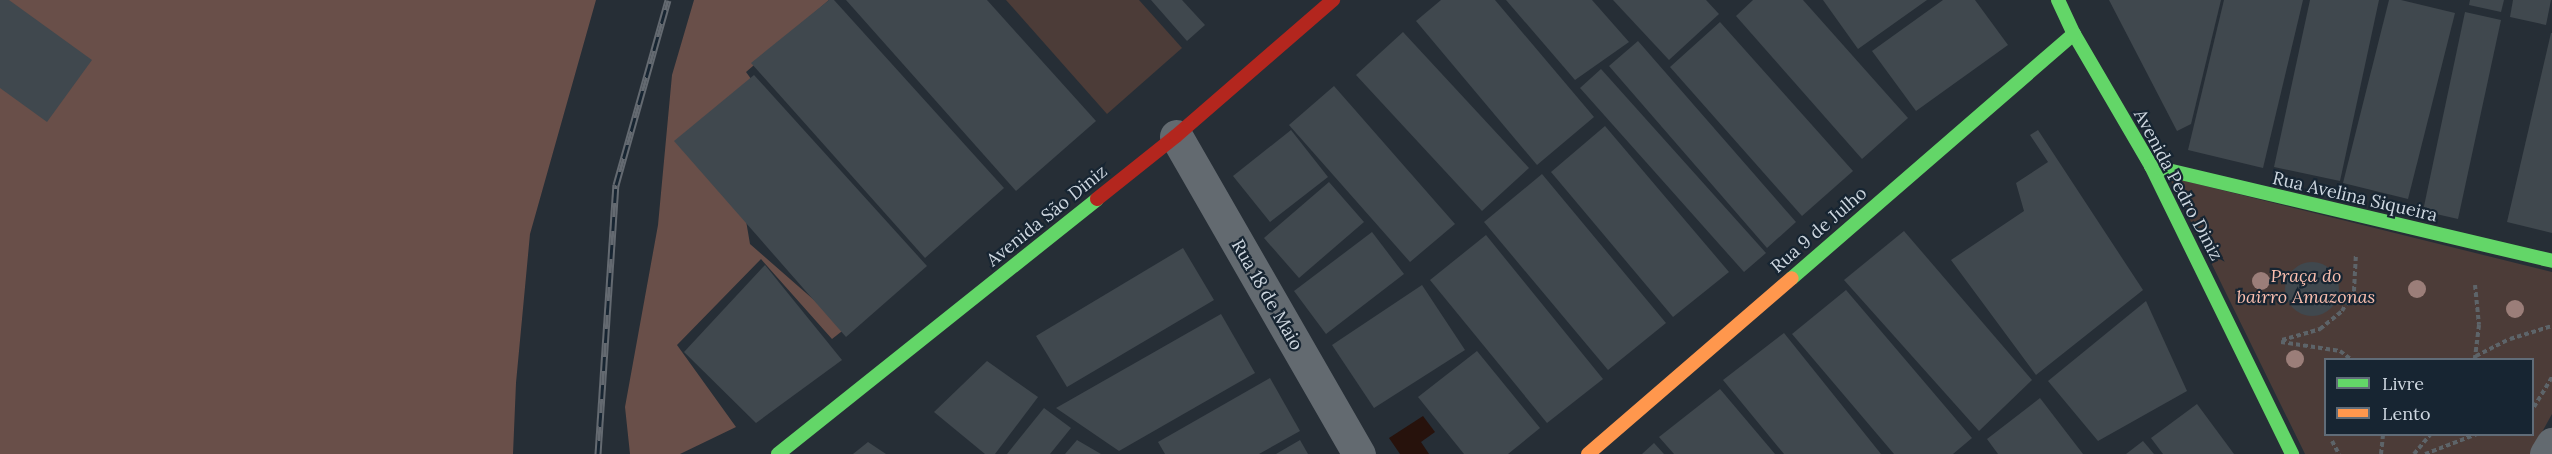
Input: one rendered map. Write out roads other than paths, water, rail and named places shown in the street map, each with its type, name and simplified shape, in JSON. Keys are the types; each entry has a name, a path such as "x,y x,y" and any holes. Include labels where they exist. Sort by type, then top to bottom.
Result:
{"street":[{"name":"Avenida São Diniz","path":"777,454 1176,136 1333,0"},
{"name":"Avenida Pedro Diniz","path":"2058,0 2074,34 2151,166 2292,454"},
{"name":"Rua 9 de Julho","path":"1588,454 2074,34"},
{"name":"Rua 18 de Maio","path":"1176,136 1359,454"},
{"name":"Rua Avelina Siqueira","path":"2151,166 2552,261"},
{"path":"2546,454 2552,444"}],"railway":[{"path":"598,454 616,185 668,0"}],"park label":[{"name":"Praça do bairro Amazonas","path":"2306,287"}]}
